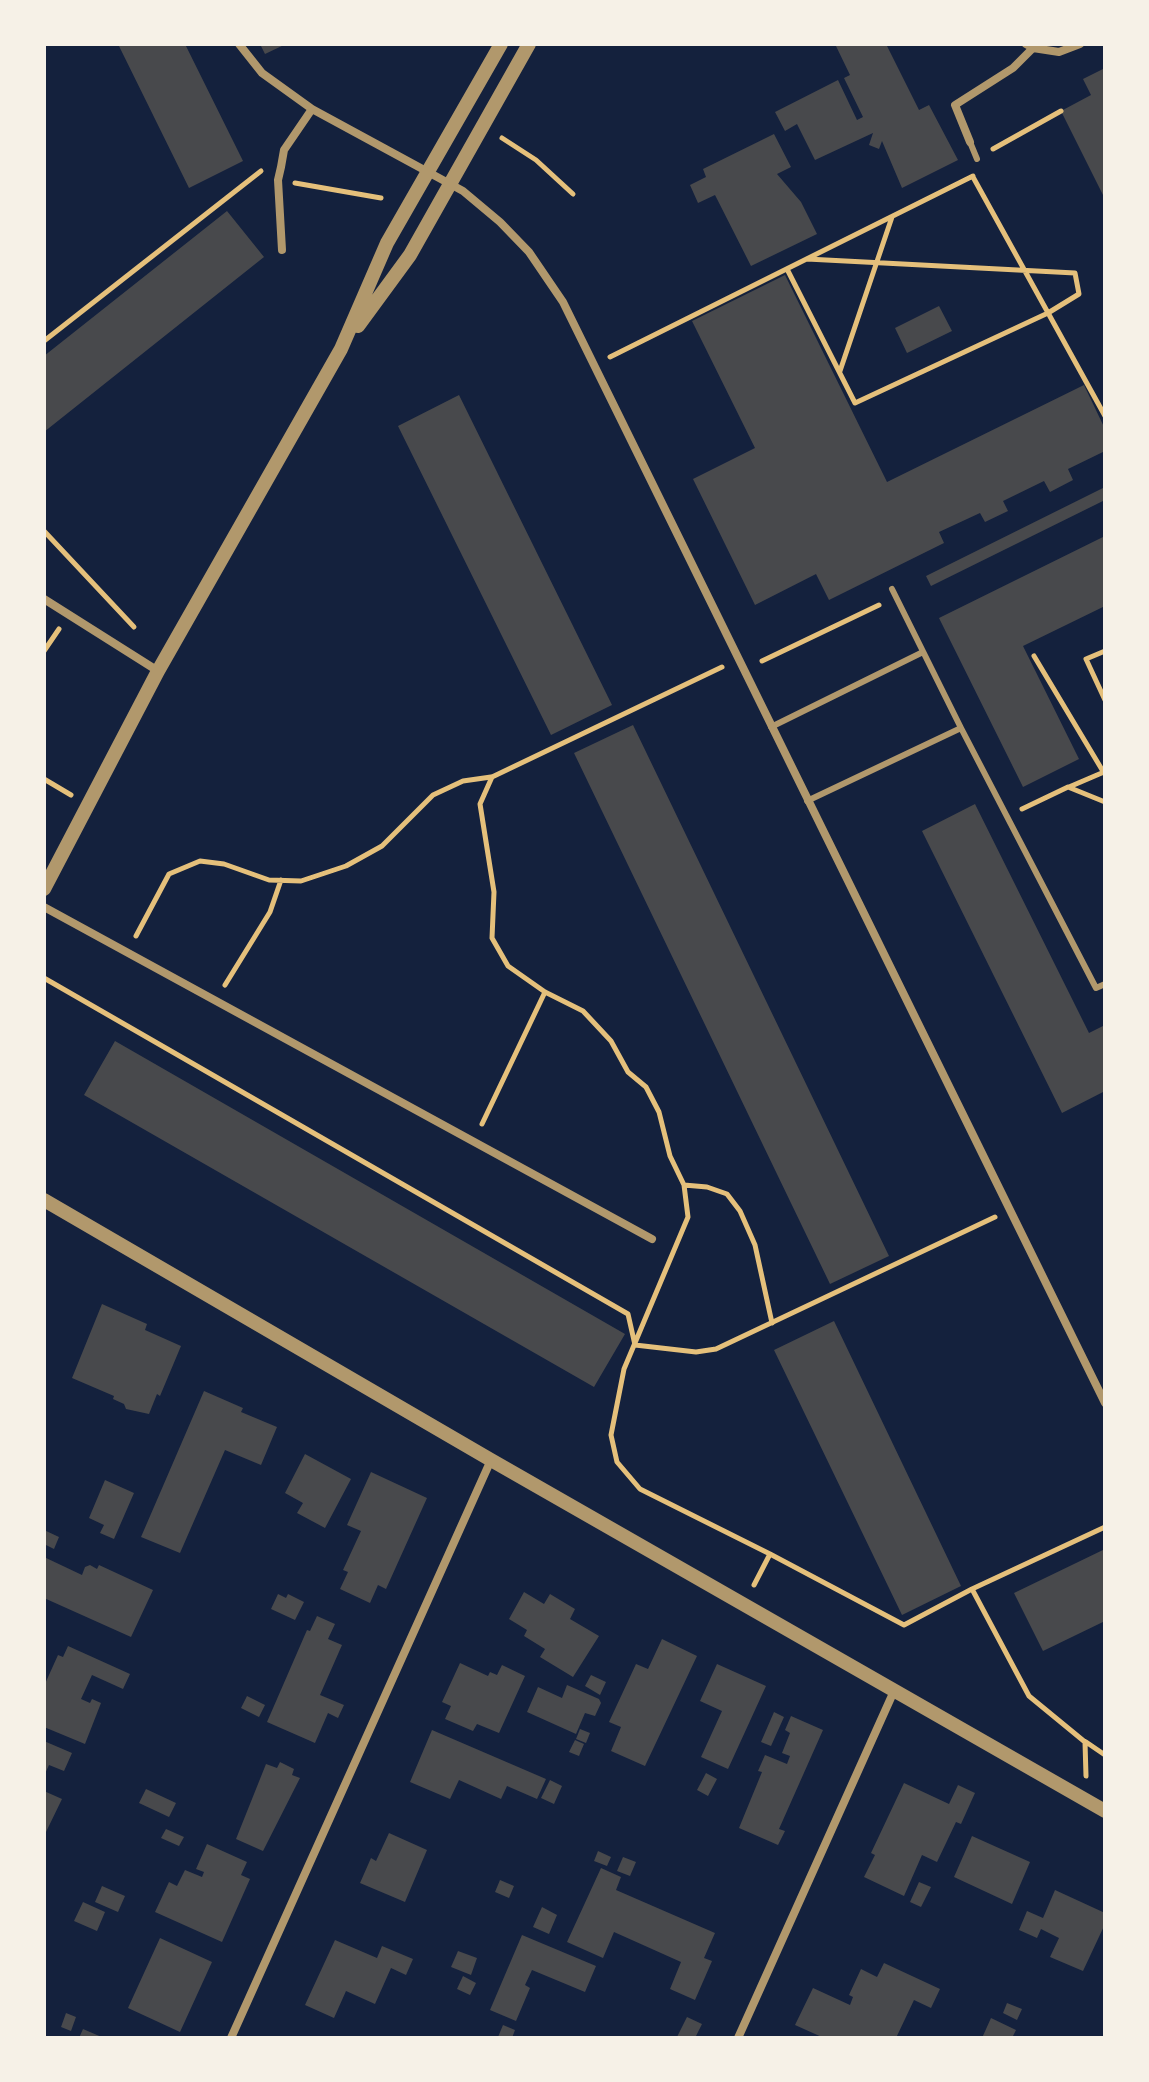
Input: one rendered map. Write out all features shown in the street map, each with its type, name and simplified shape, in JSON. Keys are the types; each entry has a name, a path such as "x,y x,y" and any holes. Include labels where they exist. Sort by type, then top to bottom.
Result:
{"street":[{"path":"239,44 262,73 312,109 463,191 529,252 563,302 1105,1403"},
{"path":"44,889 158,671 341,349 387,243 501,44"},
{"path":"341,349 410,255 529,44"},
{"path":"970,142 955,105 1013,68 1029,46 1059,52 1080,44"},
{"path":"282,250 278,180 284,150 312,109"},
{"path":"44,599 158,671"},
{"path":"44,907 652,1239"},
{"path":"44,1200 1105,1811"},
{"path":"231,2038 491,1460"},
{"path":"738,2038 894,1691"}],"lane":[{"path":"970,142 977,159"},
{"path":"892,589 1096,988 1105,984"},
{"path":"771,727 923,652"},
{"path":"807,801 961,728"}],"path":[{"path":"594,365 973,176 978,167 977,159 1061,111"},
{"path":"483,126 536,160 573,194"},
{"path":"44,341 260,172 281,167"},
{"path":"973,176 1105,416"},
{"path":"278,180 381,198"},
{"path":"840,372 892,216"},
{"path":"787,269 855,403 1048,313 1079,294 1075,273 807,259"},
{"path":"44,531 134,627"},
{"path":"743,671 896,597"},
{"path":"1105,651 1086,659 1105,700"},
{"path":"1007,817 1104,772 1034,656"},
{"path":"127,953 169,874 200,861 224,864 269,880 301,881 346,866 382,846 433,795 463,781 492,777 738,659"},
{"path":"492,777 480,804 494,892 492,938 508,966 545,992 583,1011 611,1041 628,1072 646,1087 659,1112 670,1156 684,1185 688,1217 624,1369 611,1435 617,1462 640,1489 904,1625 972,1589 1105,1527"},
{"path":"1068,787 1105,802"},
{"path":"215,1001 270,912 281,880"},
{"path":"44,978 628,1314 635,1345"},
{"path":"473,1141 545,992"},
{"path":"684,1185 707,1187 727,1194 740,1211 755,1245 772,1323"},
{"path":"635,1345 696,1352 716,1349 1010,1210"},
{"path":"744,1605 770,1554"},
{"path":"972,1589 1029,1696 1105,1755"},
{"path":"1078,1795 1087,1773 1085,1742"}],"building":[{"path":"118,44 185,44 243,161 189,188"},
{"path":"260,44 286,44 265,54"},
{"path":"835,44 886,44 919,110 929,105 958,160 902,188 882,141 879,149 869,145 873,133 815,160 797,124 785,131 775,112 838,80 857,120 863,117 844,78 850,75"},
{"path":"1105,68 1105,199 1061,111 1091,95 1083,79"},
{"path":"774,134 791,167 777,174 801,202 817,234 751,266 715,195 698,203 690,185 706,177 703,169"},
{"path":"227,211 264,257 44,432 44,356"},
{"path":"785,275 887,482 1084,385 1105,429 1105,451 1068,469 1073,480 1050,492 1044,481 1003,501 1008,511 985,522 980,513 939,532 944,543 829,600 816,574 755,605 693,479 755,448 692,321"},
{"path":"939,306 952,331 907,353 895,328"},
{"path":"459,395 612,705 551,735 398,426"},
{"path":"1105,487 1105,500 931,586 926,576"},
{"path":"1105,536 1105,606 1023,646 1079,759 1023,787 939,618"},
{"path":"633,725 889,1256 830,1284 574,753"},
{"path":"975,804 1089,1033 1105,1025 1105,1091 1062,1113 922,831"},
{"path":"115,1041 625,1334 594,1387 84,1095"},
{"path":"102,1304 147,1324 145,1330 181,1346 149,1414 126,1409 124,1404 113,1399 114,1396 72,1378"},
{"path":"834,1321 961,1586 902,1615 774,1350"},
{"path":"204,1391 243,1408 241,1412 277,1427 261,1465 225,1450 180,1553 141,1537"},
{"path":"305,1454 351,1479 325,1528 297,1513 303,1503 285,1493"},
{"path":"371,1472 427,1498 386,1589 378,1585 370,1603 340,1589 348,1572 343,1570 361,1531 347,1525"},
{"path":"105,1480 134,1493 114,1539 100,1533 104,1525 89,1518"},
{"path":"44,1530 59,1537 54,1549 44,1544"},
{"path":"1105,1549 1105,1621 1043,1651 1014,1593"},
{"path":"44,1557 82,1575 85,1567 90,1565 97,1569 99,1565 153,1590 131,1637 44,1598"},
{"path":"524,1592 544,1604 550,1594 575,1609 570,1619 599,1636 573,1677 540,1657 545,1649 524,1636 527,1630 509,1619"},
{"path":"278,1594 286,1598 288,1594 304,1602 295,1620 271,1609"},
{"path":"317,1616 335,1624 328,1639 342,1645 320,1695 344,1705 338,1718 328,1713 315,1743 267,1722 307,1630 310,1631"},
{"path":"662,1639 697,1656 645,1766 611,1751 621,1727 609,1722 636,1664 648,1669"},
{"path":"68,1646 130,1674 123,1689 92,1675 81,1699 101,1703 85,1744 44,1727 44,1686 58,1655 63,1657"},
{"path":"460,1663 488,1676 490,1672 497,1675 502,1665 525,1676 499,1733 477,1724 473,1731 445,1719 451,1706 442,1702"},
{"path":"717,1664 766,1686 728,1769 701,1757 722,1711 700,1701"},
{"path":"591,1675 606,1682 600,1695 585,1686"},
{"path":"567,1685 599,1699 601,1703 595,1716 585,1713 576,1734 527,1712 538,1687 562,1698"},
{"path":"247,1696 265,1705 259,1717 241,1708"},
{"path":"774,1712 784,1717 771,1746 761,1742"},
{"path":"791,1716 823,1730 779,1829 785,1831 778,1845 739,1828 762,1772 758,1771 765,1755 787,1764 790,1756 782,1753 790,1733 785,1730"},
{"path":"580,1729 590,1733 586,1743 576,1739"},
{"path":"432,1730 546,1779 537,1799 507,1786 501,1799 459,1780 450,1799 410,1782"},
{"path":"575,1740 584,1744 579,1756 569,1752"},
{"path":"44,1741 72,1753 64,1771 49,1765 44,1776"},
{"path":"280,1762 294,1769 292,1775 300,1778 263,1851 236,1839 266,1764 277,1768"},
{"path":"706,1773 717,1779 708,1796 697,1790"},
{"path":"550,1780 562,1786 554,1804 541,1798"},
{"path":"904,1783 949,1804 958,1785 975,1793 961,1824 956,1822 937,1862 922,1855 904,1896 864,1877 875,1855 871,1853"},
{"path":"146,1789 176,1803 169,1817 139,1803"},
{"path":"44,1791 62,1799 46,1832 44,1831"},
{"path":"166,1829 184,1837 179,1846 161,1838"},
{"path":"389,1833 427,1850 405,1902 360,1883 371,1858 376,1861"},
{"path":"972,1836 1030,1862 1012,1904 954,1877"},
{"path":"207,1844 247,1862 241,1875 250,1879 222,1942 155,1912 169,1882 177,1886 185,1870 202,1877 204,1872 196,1869"},
{"path":"598,1851 611,1857 607,1866 594,1861"},
{"path":"623,1857 636,1862 630,1876 617,1871"},
{"path":"601,1868 621,1877 616,1890 715,1933 704,1958 712,1961 695,2000 670,1989 681,1962 614,1932 603,1958 567,1942"},
{"path":"500,1880 514,1886 509,1898 495,1892"},
{"path":"919,1882 931,1887 921,1907 910,1902"},
{"path":"102,1886 125,1896 118,1912 95,1902"},
{"path":"1055,1890 1105,1913 1105,1924 1083,1971 1050,1957 1059,1938 1041,1929 1037,1938 1019,1930 1027,1911 1043,1918"},
{"path":"83,1902 105,1912 97,1931 74,1921"},
{"path":"542,1907 557,1915 549,1934 533,1927"},
{"path":"522,1935 596,1966 585,1992 532,1970 525,1985 530,1988 516,2021 490,2010"},
{"path":"160,1938 212,1962 180,2032 128,2008"},
{"path":"335,1940 377,1958 382,1946 413,1959 406,1975 391,1968 375,2004 346,1991 334,2018 305,2005"},
{"path":"458,1951 477,1958 471,1975 451,1967"},
{"path":"884,1963 940,1989 931,2008 914,2000 896,2038 824,2038 795,2025 813,1988 850,2005 853,1997 849,1995 861,1969 877,1977"},
{"path":"463,1976 476,1983 470,1995 457,1989"},
{"path":"1007,2003 1022,2009 1017,2020 1003,2013"},
{"path":"66,2013 76,2017 71,2031 61,2027"},
{"path":"687,2017 702,2024 695,2038 677,2037"},
{"path":"991,2018 1016,2030 1012,2038 982,2038"},
{"path":"503,2025 515,2030 512,2038 498,2037"},
{"path":"83,2029 104,2038 79,2038"}]}
